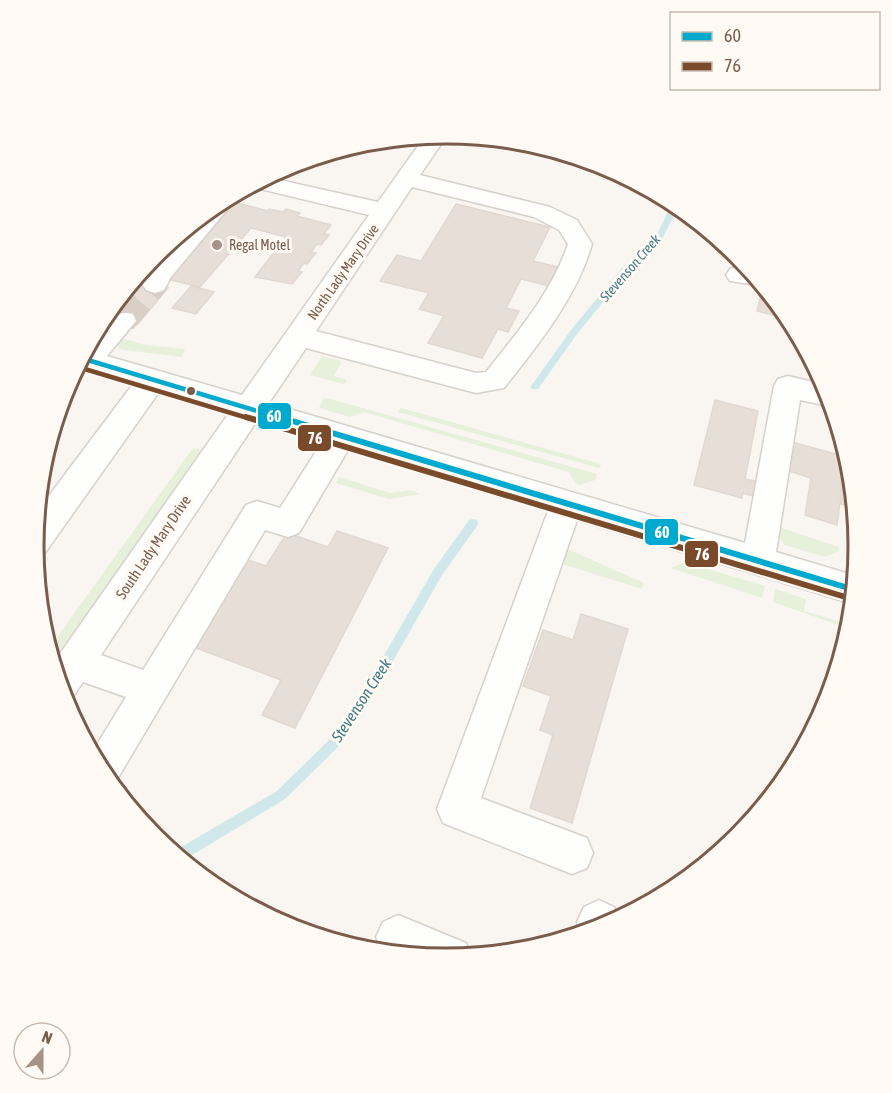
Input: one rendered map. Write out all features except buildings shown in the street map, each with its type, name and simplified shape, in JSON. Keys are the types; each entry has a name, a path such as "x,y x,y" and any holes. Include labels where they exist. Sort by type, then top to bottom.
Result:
{"street":[{"name":"North Lady Mary Drive","path":"248,409 430,145"},
{"path":"298,336 476,383 494,381 527,339 572,270 580,244 568,225 529,208 406,179"},
{"path":"270,185 386,211"},
{"path":"155,284 170,254"},
{"path":"96,348 123,321"},
{"path":"89,361 846,587"},
{"path":"44,528 152,380"},
{"path":"758,561 788,386 819,394"},
{"name":"South Lady Mary Drive","path":"67,674 248,409"},
{"path":"107,763 258,514 288,524 340,436"},
{"path":"566,504 457,808 572,853"},
{"path":"67,674 152,690"},
{"path":"398,937 424,948"}],"green space":[{"path":"118,337 146,345 185,349 182,357 119,349 116,340"},
{"path":"322,356 342,361 334,376 347,380 344,384 310,375"},
{"path":"324,398 597,474 595,480 580,485 575,483 569,472 364,412 350,417 319,408"},
{"path":"401,408 601,464 599,468 398,412"},
{"path":"193,448 199,449 201,453 58,655 55,641"},
{"path":"339,477 390,493 410,490 420,494 389,499 336,483"},
{"path":"776,526 839,547 839,551 825,557 785,545 774,532"},
{"path":"565,548 644,583 642,589 559,563"},
{"path":"685,562 765,586 762,598 671,568"},
{"path":"775,589 806,599 804,611 841,622 841,626 773,602"}],"waterway":[{"name":"Stevenson Creek","path":"535,387 574,332 625,270 659,237 671,213"},
{"name":"Stevenson Creek","path":"185,852 281,795 333,744 357,713 438,572 473,523"}],"tunnel":[{"path":"123,321 155,284"}],"transit line":[{"name":"60","path":"89,360 846,587"},
{"name":"76","path":"85,369 845,597"}],"place":[{"name":"Regal Motel","path":"217,245"}]}
